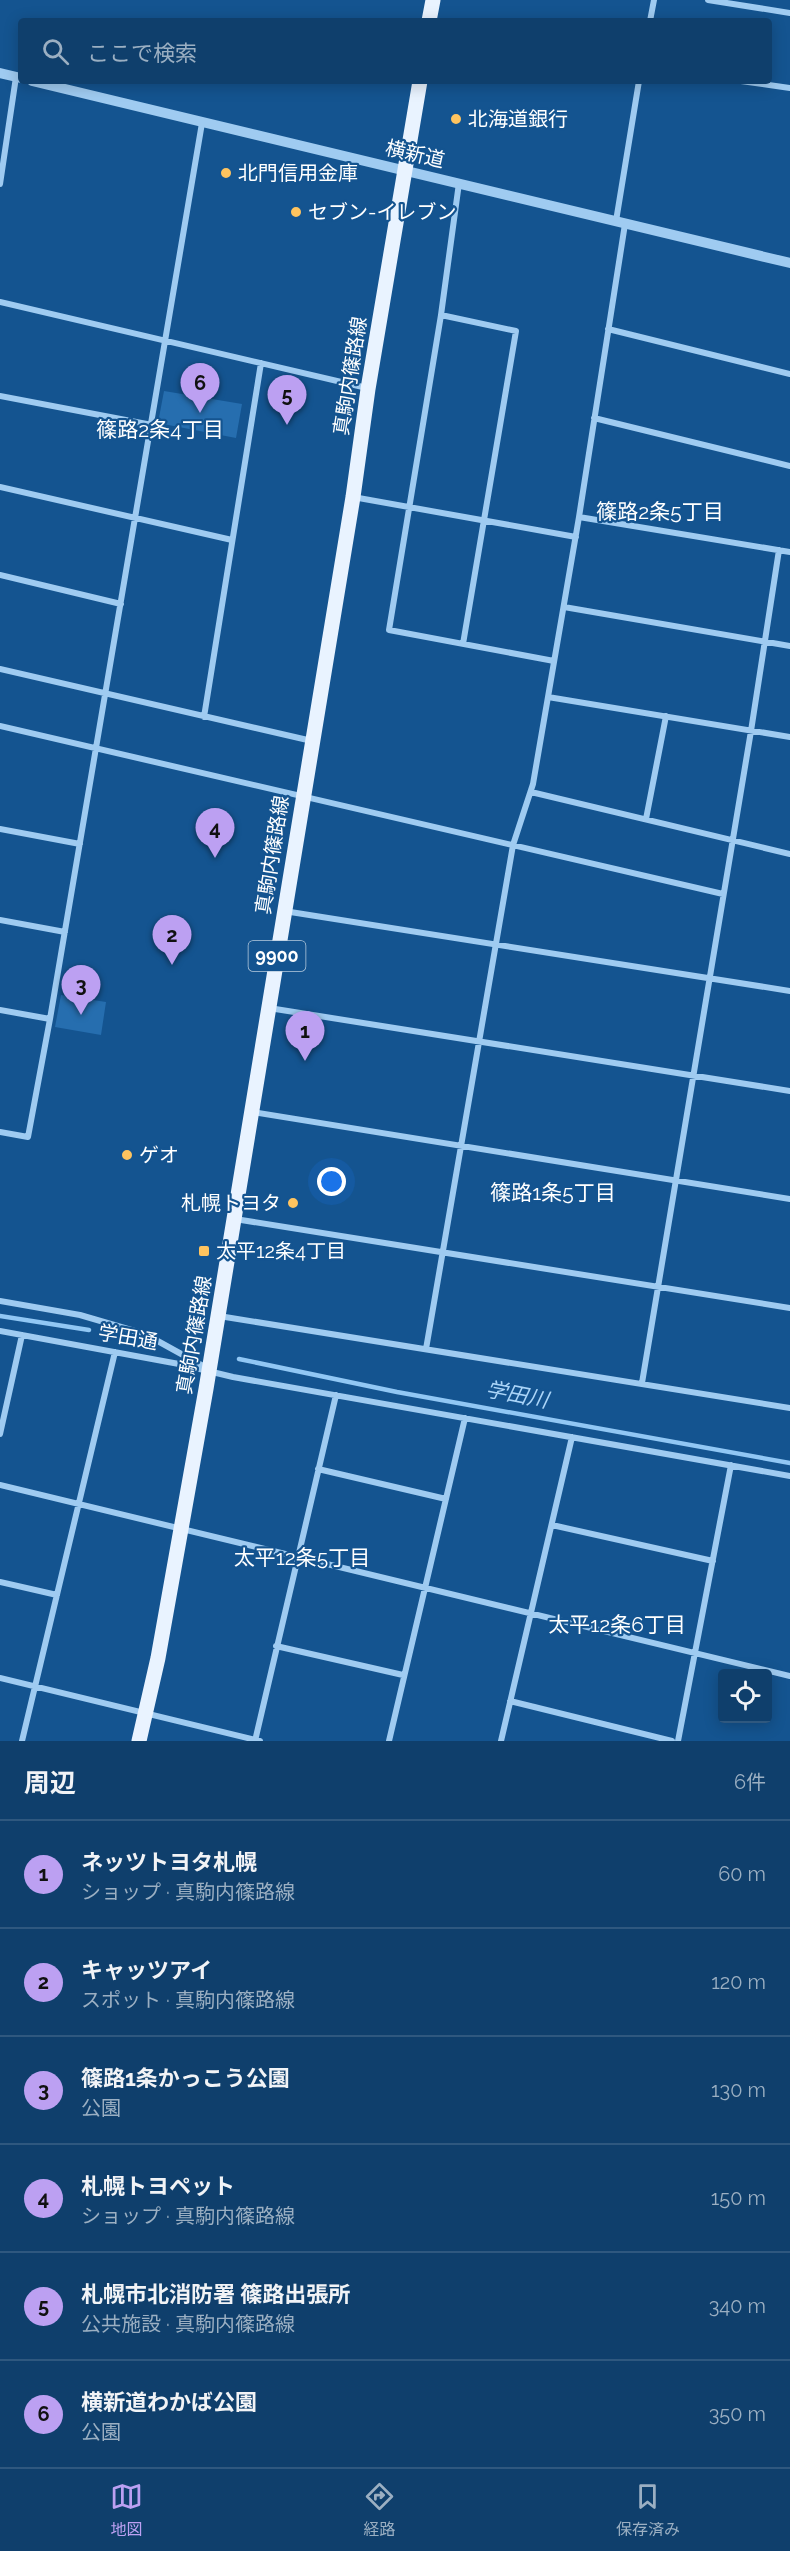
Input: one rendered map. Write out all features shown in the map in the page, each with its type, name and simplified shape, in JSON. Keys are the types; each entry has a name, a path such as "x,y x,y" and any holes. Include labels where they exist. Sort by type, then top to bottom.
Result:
{"main road":[{"path":"430,18 433,0"},
{"name":"真駒内篠路線","path":"139,1741 158,1658 235,1219 302,797 353,497 368,388 407,169 420,84"}],"street":[{"path":"651,18 654,0"},
{"path":"708,0 790,14"},
{"path":"0,73 18,78"},
{"path":"0,184 18,84"},
{"name":"横新道","path":"44,84 790,262"},
{"path":"426,1349 513,845 531,792 576,537 608,330 639,84"},
{"path":"762,84 790,88"},
{"path":"0,1132 28,1137 97,748 202,123"},
{"path":"459,183 441,315 389,630 554,661"},
{"path":"0,302 368,388"},
{"path":"441,315 516,331 463,644"},
{"path":"608,330 790,374"},
{"path":"204,717 261,363"},
{"path":"0,396 152,424"},
{"path":"594,418 790,466"},
{"path":"0,487 232,540"},
{"path":"353,497 409,509 576,537"},
{"path":"579,517 790,552"},
{"path":"642,1383 752,731 779,550"},
{"path":"0,575 121,604"},
{"path":"564,607 790,646"},
{"path":"0,669 312,741"},
{"path":"548,697 790,737"},
{"path":"646,819 666,716"},
{"path":"0,726 723,894"},
{"path":"531,792 790,854"},
{"path":"0,830 80,844"},
{"path":"284,911 790,991"},
{"path":"0,920 65,932"},
{"path":"268,1008 790,1091"},
{"path":"0,1010 50,1019"},
{"path":"251,1112 790,1199"},
{"path":"235,1219 790,1308"},
{"name":"学田通","path":"0,1301 81,1315 145,1334 208,1370"},
{"path":"218,1316 790,1408"},
{"name":"学田通","path":"0,1330 208,1370"},
{"path":"0,1434 22,1335"},
{"path":"22,1741 115,1352"},
{"path":"208,1370 233,1377 790,1476"},
{"path":"0,1678 257,1741 276,1646 336,1395"},
{"path":"389,1741 465,1418"},
{"path":"501,1741 572,1437"},
{"path":"678,1741 731,1465"},
{"path":"318,1469 446,1499"},
{"path":"0,1485 790,1676"},
{"path":"552,1525 712,1561"},
{"path":"0,1582 57,1595"},
{"path":"276,1646 403,1675"},
{"path":"510,1701 672,1741"}],"shaded area":[{"path":"164,391 242,404 236,438 158,423"},
{"path":"61,995 106,1002 101,1035 55,1027"}],"waterway":[{"name":"学田川","path":"0,1316 89,1330"},
{"name":"学田川","path":"239,1359 397,1392 790,1463"}],"place":[{"name":"北海道銀行","path":"456,119"},
{"name":"北門信用金庫","path":"226,173"},
{"name":"セブン-イレブン","path":"296,212"},
{"name":"横新道わかば公園","path":"200,413"},
{"name":"札幌市北消防署 篠路出張所","path":"287,425"},
{"name":"札幌トヨペット","path":"215,858"},
{"name":"キャッツアイ","path":"172,965"},
{"name":"篠路1条かっこう公園","path":"81,1015"},
{"name":"ネッツトヨタ札幌","path":"305,1061"},
{"name":"ゲオ","path":"127,1155"},
{"name":"札幌トヨタ","path":"293,1203"},
{"name":"太平12条4丁目","path":"204,1251"}],"district":[{"name":"篠路2条4丁目","path":"160,430"},
{"name":"篠路2条5丁目","path":"660,512"},
{"name":"篠路1条5丁目","path":"553,1193"},
{"name":"太平12条5丁目","path":"302,1558"},
{"name":"太平12条6丁目","path":"617,1625"}]}
